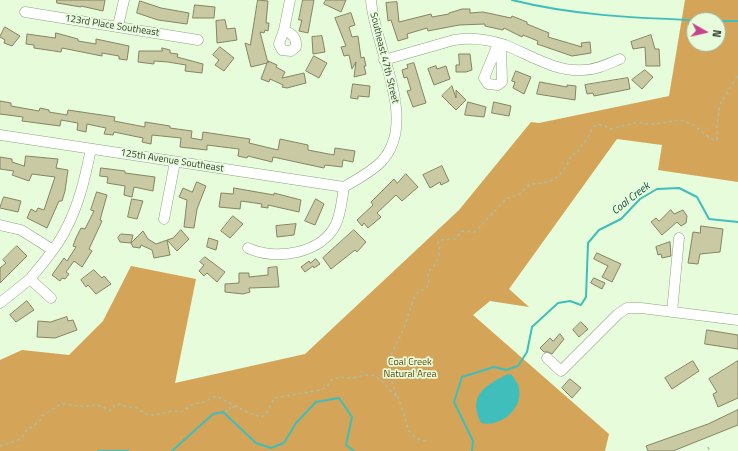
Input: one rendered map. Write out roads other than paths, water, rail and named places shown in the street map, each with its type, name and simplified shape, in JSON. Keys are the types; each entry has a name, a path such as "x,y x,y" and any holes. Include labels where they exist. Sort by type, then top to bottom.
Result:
{"street":[{"path":"118,26 124,0"},
{"path":"284,30 290,0"},
{"name":"Southeast 47th Street","path":"344,188 373,169 382,161 393,140 398,116 374,25 371,0"},
{"name":"123rd Place Southeast","path":"25,12 198,40"},
{"path":"384,60 454,40 478,39 500,44 553,66 572,70 593,69 620,59"},
{"name":"125th Avenue Southeast","path":"0,135 344,188"},
{"path":"0,303 30,279 53,250 74,213 85,180 91,149"},
{"path":"164,219 174,162"},
{"path":"248,248 257,252 278,254 305,250 315,245 324,239 335,225 344,188"},
{"path":"0,225 21,230 53,250"},
{"path":"672,312 680,238"},
{"path":"30,279 51,298"},
{"path":"547,358 561,371 623,310 641,308 738,320"}],"water":[{"path":"508,374 512,375 519,389 519,396 514,410 496,423 481,423 476,405 481,392 493,382"}],"waterway":[{"path":"512,0 557,9 602,15 686,20"},
{"path":"726,21 738,21"},
{"name":"Coal Creek","path":"472,451 473,441 454,402 462,377 494,367 506,370 518,366 527,352 532,327 558,303 570,301 581,305 586,297 588,243 599,230 621,219 640,199 657,189 679,188 697,197 709,219 738,222"},
{"name":"Coal Creek","path":"172,451 213,414 223,412 256,443 271,448 284,443 296,423 316,402 339,398 352,417 346,445 354,451"},
{"name":"Coal Creek","path":"98,451 128,451"}],"park label":[{"name":"Coal Creek Natural Area","path":"410,368"}]}
